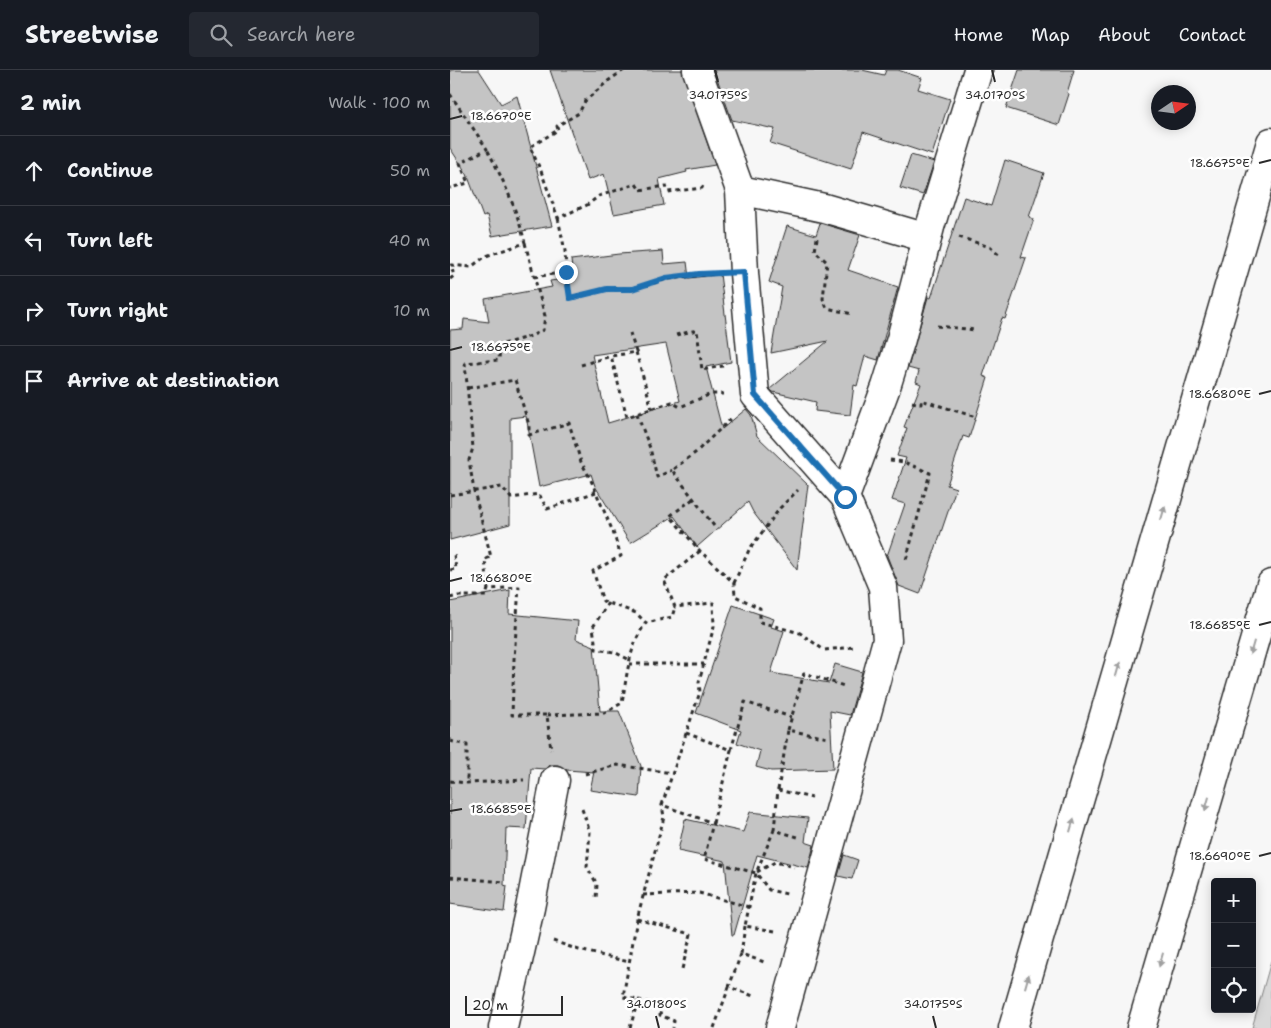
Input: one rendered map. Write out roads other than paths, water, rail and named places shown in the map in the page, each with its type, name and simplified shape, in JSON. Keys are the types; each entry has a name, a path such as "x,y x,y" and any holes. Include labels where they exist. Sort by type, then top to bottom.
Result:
{"main road":[{"path":"697,70 737,180 755,395 845,497 883,587 887,640 782,1018"},
{"path":"845,497 886,387 907,320 929,232 978,70"},
{"path":"1013,1028 1271,142"},
{"path":"737,180 824,208 929,232"},
{"path":"1141,1028 1271,584"},
{"path":"503,1028 530,908 555,780"}]}
